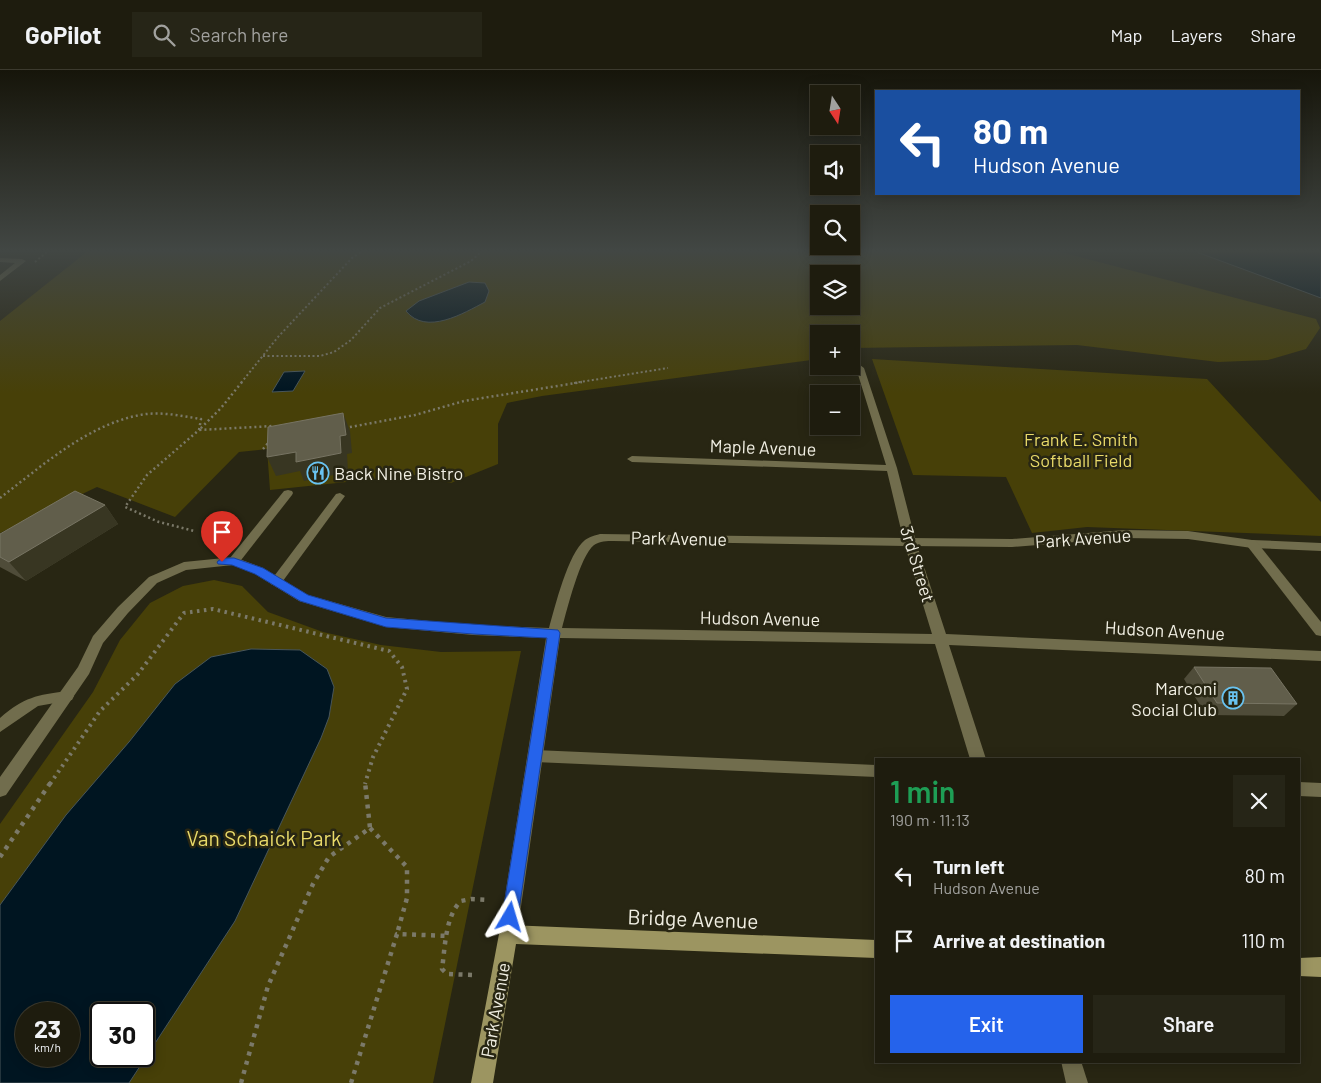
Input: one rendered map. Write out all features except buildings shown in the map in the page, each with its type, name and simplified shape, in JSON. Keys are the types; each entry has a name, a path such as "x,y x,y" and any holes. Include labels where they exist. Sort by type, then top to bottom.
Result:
{"street":[{"name":"3rd Street","path":"860,368 892,468 910,542 942,639 978,758"},
{"name":"Maple Avenue","path":"632,459 666,462 892,468"},
{"name":"Park Avenue","path":"482,1083 508,934 554,633 570,579 589,543 600,538 613,536 910,542"},
{"path":"1252,544 1321,631"},
{"name":"Hudson Avenue","path":"0,790 84,670 98,640 123,610 153,580 184,566 211,562 234,562 259,571 304,598 386,622 473,630 942,639 1321,656"},
{"name":"Bridge Avenue","path":"508,934 875,949"},
{"path":"1300,966 1321,968"},
{"path":"1071,1063 1077,1083"}],"lane":[{"path":"234,562 288,493"},
{"path":"276,582 340,496"},
{"name":"Park Avenue","path":"910,542 1012,544 1125,534 1188,535 1252,544 1321,547"},
{"path":"0,726 16,712 35,701 67,696"},
{"path":"535,756 875,771"},
{"path":"1300,789 1321,790"}],"path":[{"path":"194,531 146,518 125,507 147,475 199,430 221,408 263,356 315,298"},
{"path":"263,356 320,356 334,352 351,340 380,308 399,298"},
{"path":"337,429 415,415 464,401 668,368"},
{"path":"0,498 73,445 116,421 141,415 180,416 201,419 199,430"},
{"path":"199,430 281,426"},
{"path":"263,449 272,437"},
{"path":"0,857 100,711 138,674 184,613 213,608 390,651 402,667 407,689 373,757 364,786 370,828 406,867 408,898 351,1083"},
{"path":"241,1083 268,986 313,884 329,857 370,828"},
{"path":"472,975 447,974 442,969 448,936 455,907 459,902 465,899 489,900"},
{"path":"397,934 448,936"}],"green space":[{"path":"29,298 810,298 810,315 860,315 860,298 1237,298 1316,319 1320,328 1306,349 1268,360 1218,362 1077,345 860,348 860,325 810,325 810,360 542,396 507,403 498,424 498,464 451,483 414,475 270,490 267,449 239,452 175,517 97,487 0,533 0,321"},
{"name":"Frank E. Smith Softball Field","path":"872,359 1207,379 1321,502 1321,536 1087,527 1032,533 1006,477 913,475"},
{"name":"Van Schaick Park","path":"214,580 242,586 268,612 323,632 381,645 441,652 521,651 433,1083 0,1083 0,824 93,692 120,640 150,603 183,586"}],"water":[{"path":"426,298 486,298 485,302 467,312 434,322 424,322 414,318 406,311 419,301"},
{"path":"305,371 293,391 272,392 284,372"},
{"path":"251,649 300,650 327,669 334,687 329,717 321,738 235,921 155,1043 155,1002 90,1002 90,1067 139,1067 129,1083 0,1083 0,905 66,815 129,742 175,684 211,657"}],"place":[{"name":"Back Nine Bistro","path":"318,473"},
{"name":"Marconi Social Club","path":"1233,698"}],"route":[{"path":"222,562 234,562 259,571 304,598 386,622 473,630 554,633 510,917"}]}
